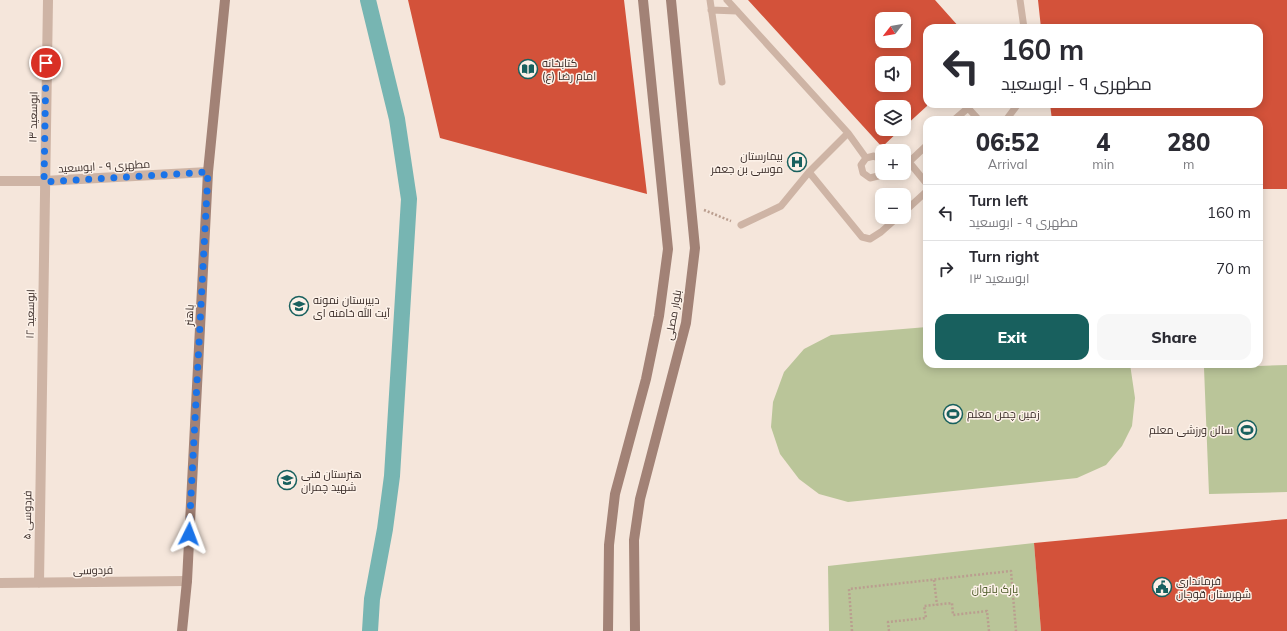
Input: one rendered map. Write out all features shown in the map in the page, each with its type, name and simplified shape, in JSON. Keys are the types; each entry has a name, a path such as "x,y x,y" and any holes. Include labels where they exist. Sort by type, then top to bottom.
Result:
{"street":[{"name":"باهنر","path":"182,631 187,581 208,172 225,0"},
{"name":"بلوار مصلی","path":"608,631 609,545 615,494 648,371 659,316 668,249 643,0"},
{"name":"بلوار مصلی","path":"635,631 634,540 640,499 686,322 695,248 671,0"},
{"name":"ابوسعید ۱۳","path":"44,182 48,2"},
{"name":"مطهری ۹ - ابوسعید","path":"0,181 44,182 208,172"},
{"name":"ابوسعید ۱۲","path":"40,448 44,182"},
{"name":"فردوسی ۵","path":"39,583 40,448"},
{"name":"فردوسی","path":"0,583 187,581"}],"lane":[{"path":"710,0 722,82"},
{"path":"727,0 848,132 866,158"},
{"path":"1020,0 1023,24"},
{"path":"711,10 737,11"},
{"path":"959,116 968,108 975,116"},
{"path":"741,225 781,206 809,172 848,132"},
{"path":"923,149 909,162 923,179"},
{"path":"875,157 866,158 861,165 863,173 870,178 875,177"},
{"path":"809,172 862,237 870,239 890,224"},
{"path":"911,206 923,195"}],"path":[{"path":"691,204 741,225"},
{"path":"852,631 848,589 1011,572 1016,631"},
{"path":"934,580 936,605"},
{"path":"888,631 888,622 926,618 924,606 952,603 953,615 987,611 989,631"}],"green space":[{"name":"زمین چمن معلم","path":"923,327 923,368 1131,368 1135,398 1132,426 1122,446 1106,465 1077,478 848,502 819,494 799,479 780,454 771,427 773,402 784,372 804,349 831,335"},
{"name":"سالن ورزشی معلم","path":"1287,365 1287,492 1209,494 1204,368 1263,368 1263,366"},
{"name":"پارک بانوان","path":"1034,543 1041,631 829,631 828,566"}],"building":[{"name":"کتابخانه امام رضا (ع)","path":"408,0 624,0 647,194 440,138"},
{"path":"748,0 935,0 956,24 923,24 923,108 925,108 911,121 911,100 875,100 875,136 894,136 885,144 879,144"},
{"path":"1038,0 1287,0 1287,189 1263,189 1263,116 1052,116 1050,108 1263,108 1263,24 1041,24"},
{"name":"فرمانداری شهرستان قوچان","path":"1287,519 1287,631 1041,631 1034,543"}],"waterway":[{"path":"368,0 397,119 409,199 392,476 385,529 372,599 370,631"}],"place":[{"name":"کتابخانه امام رضا (ع)","path":"528,69"},
{"name":"بیمارستان موسی بن جعفر","path":"797,162"},
{"name":"دبیرستان نمونه آیت الله خامنه ای","path":"299,306"},
{"name":"زمین چمن معلم","path":"953,414"},
{"name":"سالن ورزشی معلم","path":"1247,430"},
{"name":"هنرستان فنی شهید چمران","path":"287,480"},
{"name":"فرمانداری شهرستان قوچان","path":"1162,587"}],"route":[{"path":"46,63 44,182 208,172 189,534"}]}
